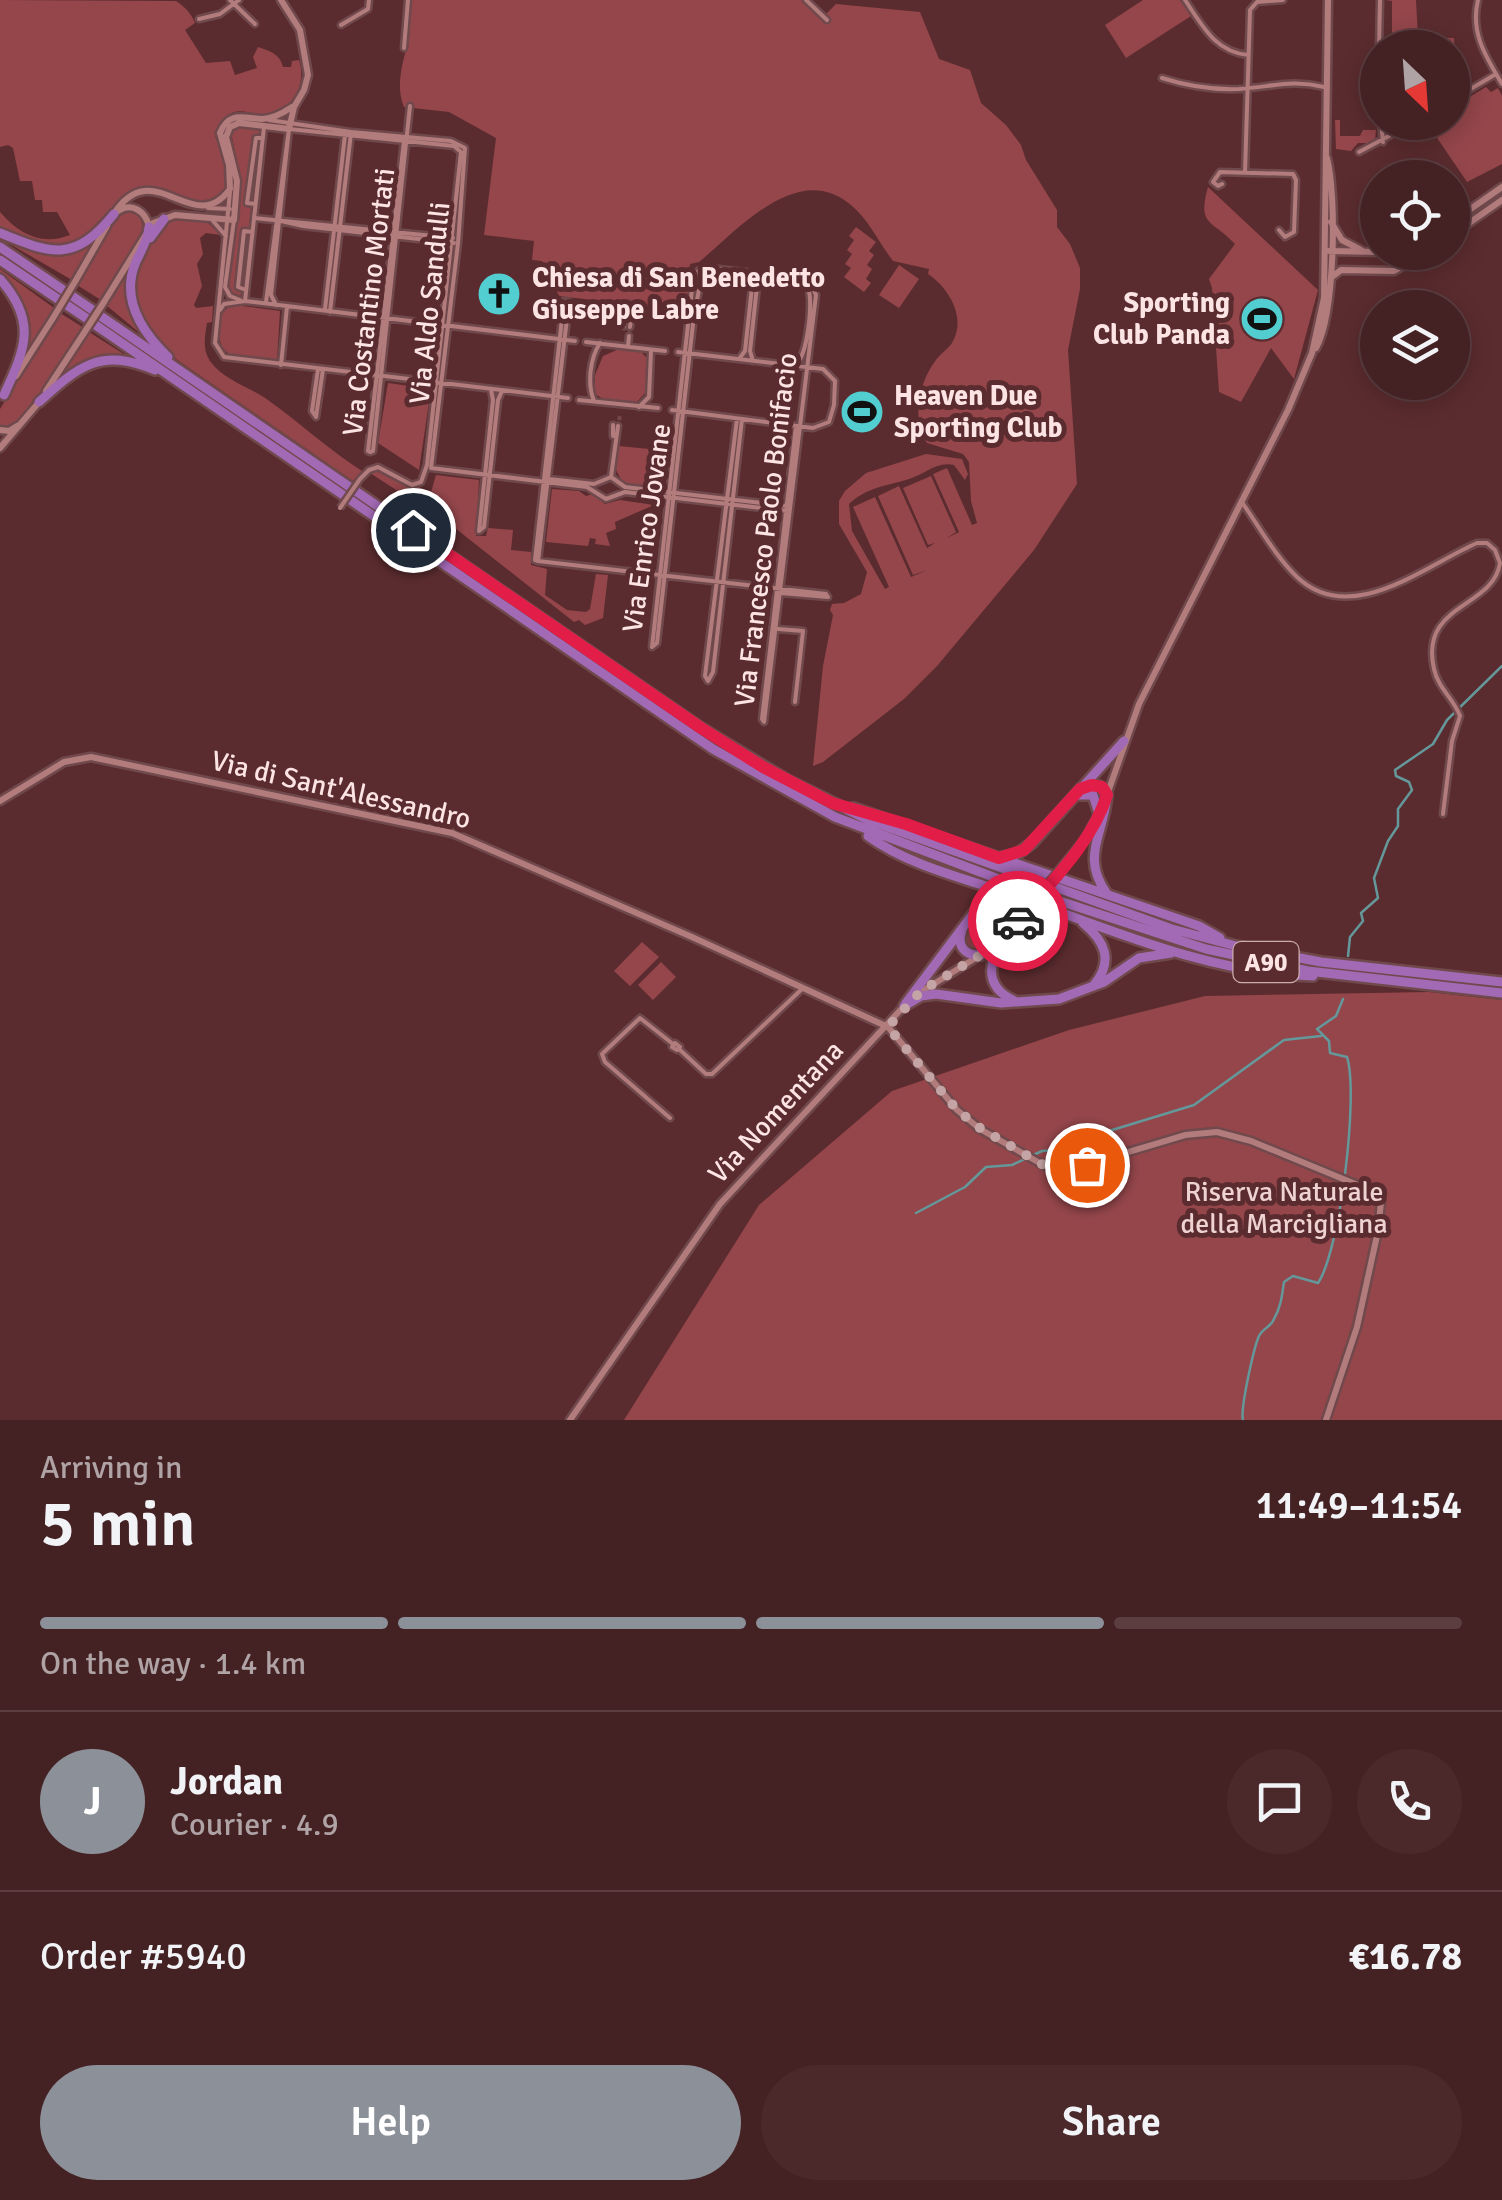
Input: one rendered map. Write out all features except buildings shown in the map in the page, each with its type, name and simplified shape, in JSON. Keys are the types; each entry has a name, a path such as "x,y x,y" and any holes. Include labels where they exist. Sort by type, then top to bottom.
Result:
{"highway":[{"path":"0,234 42,250 68,250 92,238 114,214"},
{"path":"141,253 164,219"},
{"path":"149,227 132,277 135,313 157,346 188,376"},
{"name":"A90","path":"0,247 173,378 713,749 796,797 854,825 1148,933 1227,954 1350,976 1502,992"},
{"name":"A90","path":"0,260 188,376 701,728 763,767 832,803 887,828 1172,929 1321,962 1502,982"},
{"path":"0,279 18,304 26,337 2,398"},
{"path":"39,402 73,372 102,360 130,361 173,378"},
{"path":"999,858 1017,854 1032,842 1124,741"},
{"path":"1076,793 1097,785 1107,795 1093,862 1098,882 1108,896"},
{"path":"1076,793 1092,794 1098,814"},
{"path":"832,803 906,824 1199,926 1236,946"},
{"path":"854,825 883,846 969,880 1179,952 1273,974 1350,976"},
{"path":"1032,842 1029,856 1037,871"},
{"path":"969,880 978,894 976,910"},
{"path":"904,1006 976,910 990,898 1007,893"},
{"path":"1072,916 1092,931 1105,951 1104,970 1090,989"},
{"path":"963,928 963,949 981,955"},
{"path":"1004,937 992,960 991,975 1003,995 1026,1002"},
{"path":"904,1006 932,994 993,1003 1059,999 1108,980 1134,960 1179,952"}],"main road":[{"path":"2,398 114,214 129,197 152,191 167,193 208,208 230,189 229,164 221,140 226,126 237,116 289,126 308,75 300,30 281,0"},
{"name":"Via Nomentana","path":"570,1420 720,1204 904,1006 927,986 1004,937 1058,872 1098,814 1124,741 1327,324 1331,282 1324,88 1328,0"},
{"path":"264,122 294,107"},
{"path":"0,448 39,402 149,227 175,215 231,219 236,167 226,126"},
{"name":"Via Nomentana","path":"1312,353 1324,306 1331,221 1325,150"},
{"path":"1470,210 1502,188"},
{"path":"1470,222 1502,200"},
{"path":"114,214 124,207 134,208 145,216 149,227"},
{"path":"1331,221 1343,242 1360,248"},
{"path":"1328,251 1360,252"},
{"path":"1331,282 1340,271 1396,270"},
{"path":"0,430 11,430 26,418"},
{"name":"Via di Sant'Alessandro","path":"0,801 64,762 91,757 452,833 888,1027"},
{"path":"888,1027 957,1110 1034,1161 1056,1168 1081,1166 1185,1136 1217,1132 1252,1141 1376,1195 1382,1210 1364,1299 1326,1420"}],"street":[{"path":"341,25 368,9 369,0"},
{"path":"404,48 408,0"},
{"path":"806,0 827,20"},
{"path":"1186,0 1214,42 1235,54 1248,55"},
{"path":"1245,173 1250,7 1257,2 1283,0"},
{"path":"1380,0 1380,30"},
{"path":"1478,0 1477,36 1502,84"},
{"path":"200,19 220,14 234,1 254,24"},
{"path":"1470,89 1496,74"},
{"path":"1162,78 1198,88 1247,88 1292,81 1324,88"},
{"name":"Via Costantino Mortati","path":"380,376 370,452 373,451 410,106"},
{"path":"244,301 264,122"},
{"path":"276,305 272,294 289,126 407,140"},
{"path":"328,312 348,133"},
{"name":"Via Aldo Sandulli","path":"407,140 462,144 466,152 429,466"},
{"name":"Via Aldo Sandulli","path":"407,140 454,146 461,152 455,241"},
{"path":"1359,152 1386,140"},
{"path":"1222,184 1216,186 1213,182 1220,172 1294,174 1294,232 1285,236 1279,230"},
{"path":"208,208 232,210 230,189"},
{"path":"205,218 220,226 226,236"},
{"path":"254,218 455,241"},
{"path":"231,219 215,343 218,351 232,359 568,398"},
{"path":"231,219 226,287 230,296 244,301 575,341"},
{"path":"265,304 278,220"},
{"name":"Via Enrico Jovane","path":"661,577 650,644 654,647 684,353 700,273 709,268 756,276"},
{"path":"756,276 812,289"},
{"path":"738,359 744,350 756,276"},
{"path":"754,361 750,351 756,276"},
{"name":"Via Francesco Paolo Bonifacio","path":"795,366 804,357 812,289"},
{"name":"Via Francesco Paolo Bonifacio","path":"780,591 764,722 812,289"},
{"path":"218,314 224,304 244,301"},
{"path":"563,340 564,301 569,302 535,560 661,577 828,597 780,591"},
{"path":"281,365 287,307"},
{"path":"625,346 626,335"},
{"path":"586,342 665,351"},
{"path":"594,401 590,388 594,353 600,343"},
{"path":"639,407 649,396 653,361 650,349"},
{"path":"672,410 798,426 825,426 831,419 836,388 832,375 823,369 684,353"},
{"path":"320,369 316,417 312,412 320,369"},
{"path":"491,390 494,400 488,473 484,528 479,532 488,473 498,400 502,391"},
{"path":"579,400 658,408"},
{"path":"617,415 618,405"},
{"path":"720,583 705,676 708,681 712,672 740,419"},
{"path":"616,425 611,477 620,486 671,495"},
{"path":"340,508 360,479 378,467 404,483 416,484 429,466 586,486 606,499 624,492 788,509"},
{"path":"548,480 599,482 611,477"},
{"path":"598,492 599,482"},
{"path":"618,494 620,486"},
{"path":"1242,501 1294,574 1309,586 1336,597 1390,586 1476,543 1486,542 1492,547 1500,561 1498,572 1488,585 1443,621 1434,636 1435,674 1459,711 1444,814"},
{"path":"778,629 803,631 795,702"},
{"path":"670,1118 602,1054 640,1018 673,1044 673,1050 679,1049 706,1074 712,1074 803,988"}],"green space":[{"path":"0,0 176,1 195,23 185,30 206,63 230,61 235,75 257,68 253,57 258,47 277,56 283,67 291,67 292,61 299,60 299,87 291,102 276,112 234,112 222,121 215,136 227,178 216,200 193,202 151,188 135,191 74,247 37,245 0,231 0,212 31,236 49,239 70,235 57,212 43,212 42,200 35,200 32,181 20,181 13,148 0,147"},
{"path":"411,0 803,0 818,15 826,14 836,4 920,12 939,59 970,70 981,103 1021,145 1057,210 1057,227 1070,244 1080,268 1080,289 1068,350 1077,484 1034,550 937,666 904,699 823,762 813,766 823,666 833,615 830,610 832,604 861,594 867,572 839,524 839,501 845,491 866,473 926,454 962,459 968,474 965,480 954,465 942,465 870,490 849,504 852,531 885,589 889,587 853,507 875,497 911,577 927,570 913,575 878,496 899,486 927,548 935,543 928,545 903,488 931,476 956,532 947,538 959,532 933,474 947,468 972,525 977,523 971,501 969,462 963,454 927,443 919,423 919,400 925,379 956,333 954,304 928,274 929,269 893,261 851,205 831,193 811,190 770,204 699,262 690,264 685,311 559,296 542,261 532,260 534,241 484,235 496,138 449,112 404,107 400,82"},
{"path":"1143,0 1180,0 1191,16 1126,58 1105,25"},
{"path":"1385,0 1416,0 1418,30 1392,30 1392,1"},
{"path":"1486,87 1491,92 1498,88 1502,96 1502,164 1470,180 1470,160 1452,160 1439,140 1470,140 1470,97"},
{"path":"1335,120 1340,120 1340,136 1375,140 1358,143 1351,151 1336,149"},
{"path":"238,126 261,131 260,135 252,135 244,206 251,208 249,227 242,227 234,286 242,293 239,297 229,288 239,190 231,133"},
{"name":"Sporting Club Panda","path":"1208,187 1318,290 1294,379 1271,348 1241,402 1219,392 1209,279 1235,244 1206,216"},
{"path":"129,212 140,216 144,231 101,300 77,285 118,216"},
{"path":"166,222 208,223 221,235 206,233 200,238 203,254 197,264 202,286 194,305 213,306 205,338 210,361 362,471 353,481 176,359 148,327 136,293 142,258"},
{"path":"856,227 876,242 869,251 874,255 867,265 872,269 866,279 871,283 864,292 844,277 851,268 845,264 852,254 847,250 854,240 849,236"},
{"path":"99,236 72,280 3,240 61,254"},
{"path":"131,262 130,277 147,339 106,305"},
{"path":"899,265 919,279 899,308 879,295"},
{"path":"0,269 54,308 22,361 28,329 0,277"},
{"path":"234,305 280,311 277,360 234,356 222,346 221,316"},
{"path":"60,313 84,328 13,427 0,428 0,409"},
{"path":"89,332 130,358 110,357 52,387"},
{"path":"619,349 641,352 649,360 645,393 637,402 605,400 595,394 595,375 603,356"},
{"path":"388,383 431,389 419,470 378,443"},
{"path":"619,446 669,451 664,488 623,483 616,470"},
{"path":"374,470 408,487 419,486 425,495 431,492 436,475 479,480 476,536 486,536 488,528 513,530 511,550 531,552 531,565 547,569 545,595 567,610 590,609 596,574 608,575 603,618 585,625 579,620 574,622 455,528 370,473"},
{"path":"552,489 593,494 605,504 620,500 654,505 615,522 616,529 606,533 610,546 595,544 596,539 590,538 588,546 546,542"},
{"path":"1007,897 1027,905 994,941 969,951 963,942 972,919 984,907"},
{"path":"642,942 659,957 630,986 614,971"},
{"path":"661,962 676,977 653,1000 638,985"},
{"name":"Riserva Naturale della Marcigliana","path":"1429,992 1502,1000 1502,1420 624,1420 759,1205 892,1091 1069,1030 1205,996"}],"waterway":[{"path":"1348,956 1350,937 1363,921 1361,913 1378,898 1374,878 1398,826 1398,809 1412,790 1409,782 1396,776 1395,770 1433,744 1447,720 1502,666"},
{"path":"1243,1420 1245,1391 1257,1342 1276,1314 1284,1282 1293,1276 1318,1283 1334,1239 1349,1136 1350,1076 1347,1057 1330,1053 1329,1041 1317,1029 1336,1016 1343,999"},
{"path":"916,1213 965,1187 986,1167 1012,1165 1042,1151 1073,1149 1109,1131 1194,1105 1284,1040 1321,1036"}],"tunnel":[{"path":"618,426 620,415"}],"way so far":[{"path":"1018,921 987,951 920,992 888,1027 957,1110 980,1128 1039,1164 1059,1168 1087,1165"}],"place":[{"name":"Chiesa di San Benedetto Giuseppe Labre","path":"499,294"},
{"name":"Sporting Club Panda","path":"1262,319"},
{"name":"Heaven Due Sporting Club","path":"862,412"}],"route":[{"path":"413,530 701,728 763,767 832,803 906,824 999,858 1024,850 1080,789 1102,787 1107,795 1088,833 1018,921"}]}
